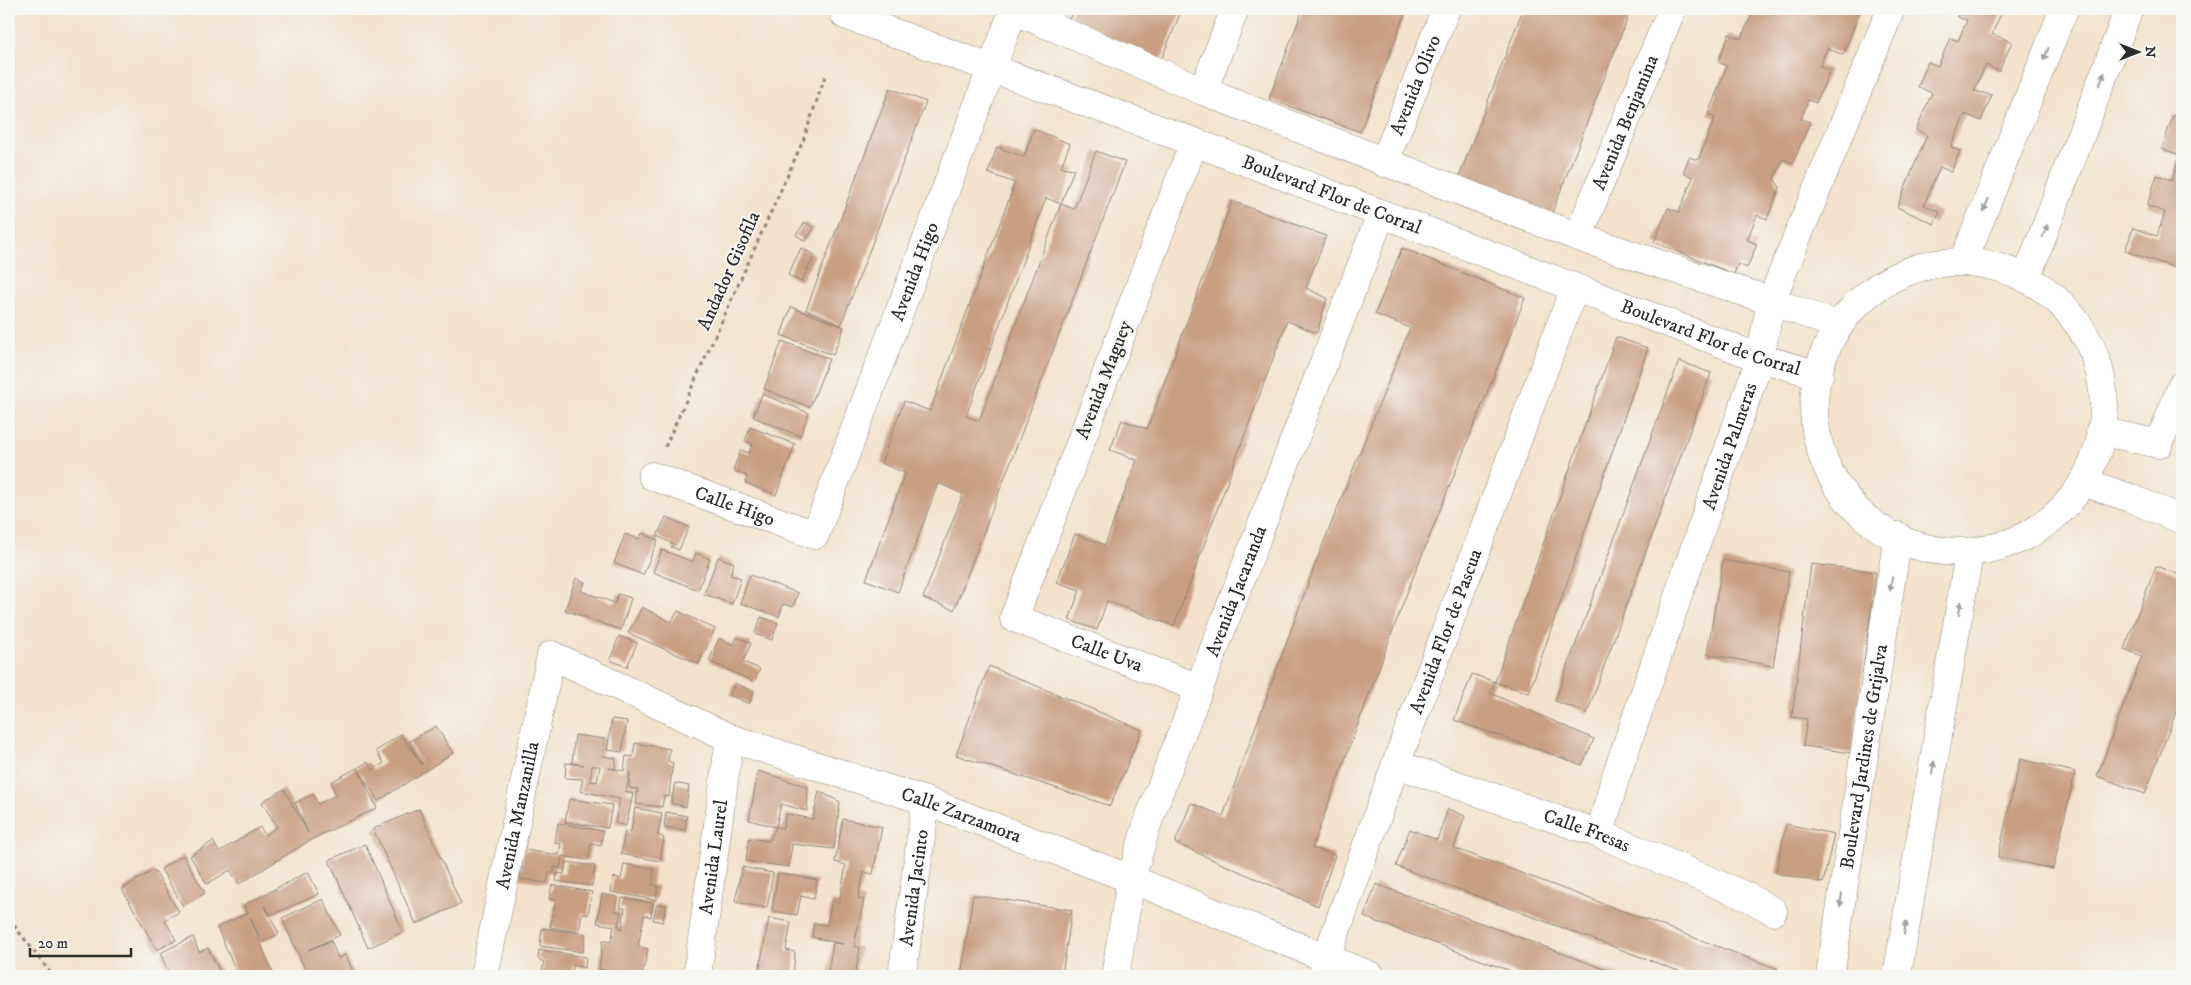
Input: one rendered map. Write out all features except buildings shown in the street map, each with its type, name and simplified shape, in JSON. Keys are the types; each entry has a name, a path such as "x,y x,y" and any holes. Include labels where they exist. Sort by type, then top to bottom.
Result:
{"street":[{"path":"1013,9 1203,92 1578,237 1771,301 1839,326"},
{"name":"Avenida Higo","path":"816,536 1013,9"},
{"path":"1203,92 1235,9"},
{"name":"Avenida Olivo","path":"1384,162 1446,9"},
{"name":"Avenida Benjamina","path":"1578,237 1672,9"},
{"name":"Avenida Palmeras","path":"1600,834 1614,782 1760,358 1771,301 1891,9"},
{"path":"1964,260 2064,9"},
{"path":"2027,276 2129,9"},
{"name":"Boulevard Flor de Corral","path":"845,15 990,70 1194,142 1574,289 1760,358 1819,375"},
{"name":"Avenida Maguey","path":"1014,618 1194,142"},
{"name":"Avenida Jacaranda","path":"1115,976 1130,879 1148,821 1382,214"},
{"path":"1964,260 2027,276 2055,296 2088,336 2106,403 2094,464 2067,507 2012,544 1969,554 1919,548 1856,511 1839,489 1818,443 1813,403 1824,353 1848,312 1887,279 1914,267 1964,260"},
{"name":"Avenida Flor de Pascua","path":"1324,968 1396,764 1574,289"},
{"path":"2100,431 2159,444 2182,385"},
{"name":"Calle Higo","path":"652,476 816,536"},
{"path":"2083,482 2130,498 2182,520"},
{"name":"Boulevard Jardines de Grijalva","path":"1830,976 1898,536"},
{"path":"1897,976 1969,554"},
{"name":"Calle Uva","path":"1014,618 1199,688"},
{"name":"Calle Zarzamora","path":"550,655 730,738 926,801 1130,879 1324,968 1370,976"},
{"name":"Avenida Manzanilla","path":"484,976 550,655"},
{"name":"Avenida Laurel","path":"697,976 730,738"},
{"name":"Calle Fresas","path":"1396,764 1600,834 1750,898 1773,911"},
{"name":"Avenida Jacinto","path":"902,976 926,801"}],"path":[{"name":"Andador Gisofila","path":"652,476 803,141 826,74"},
{"path":"9,919 53,976"}]}
